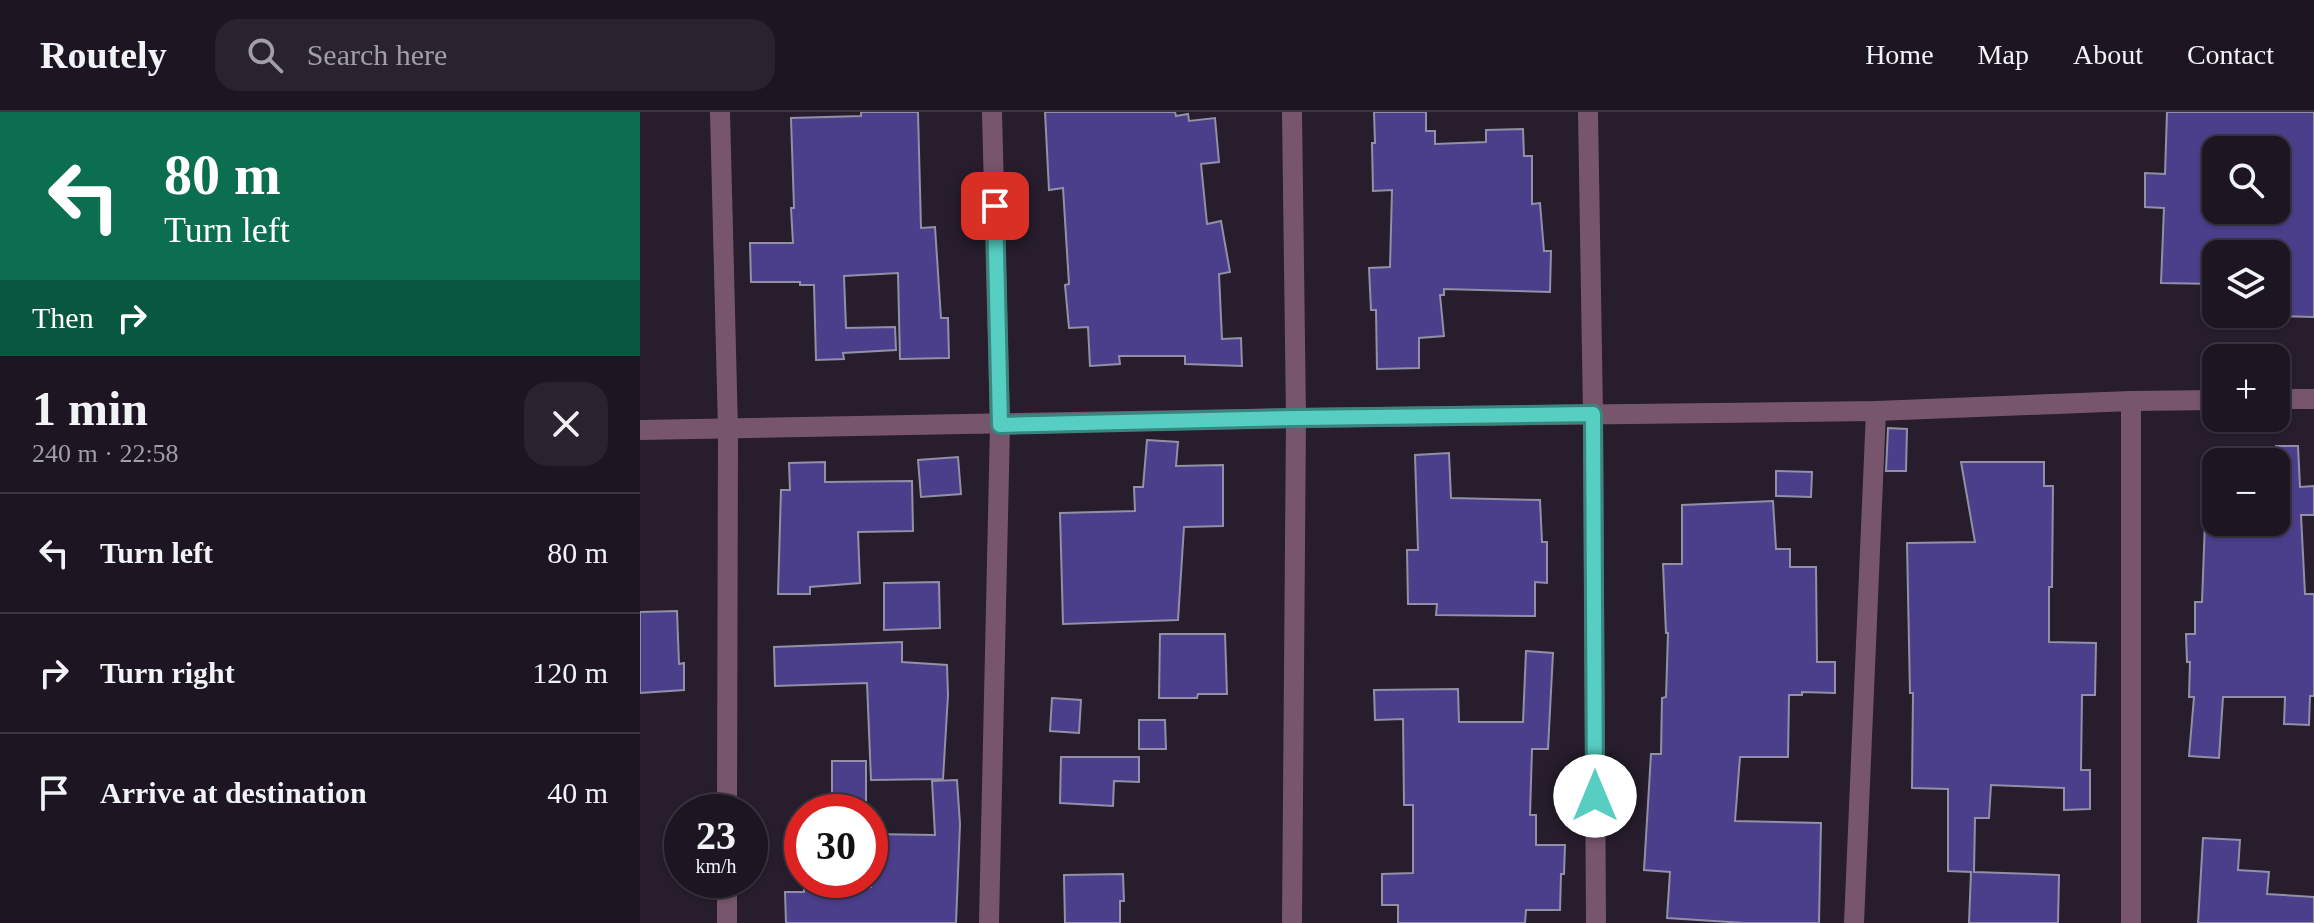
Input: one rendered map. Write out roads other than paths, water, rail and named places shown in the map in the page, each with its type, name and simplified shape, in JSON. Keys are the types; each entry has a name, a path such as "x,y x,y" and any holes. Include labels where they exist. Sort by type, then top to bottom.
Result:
{"street":[{"path":"720,112 728,430 727,794"},
{"path":"989,923 1000,425 992,112"},
{"path":"1292,112 1296,418 1292,923"},
{"path":"1588,112 1596,923"},
{"path":"2290,399 2314,399"},
{"path":"640,430 1876,411 2202,400"},
{"path":"2131,401 2131,923"},
{"path":"1854,923 1876,411"},
{"path":"727,898 727,923"}]}
